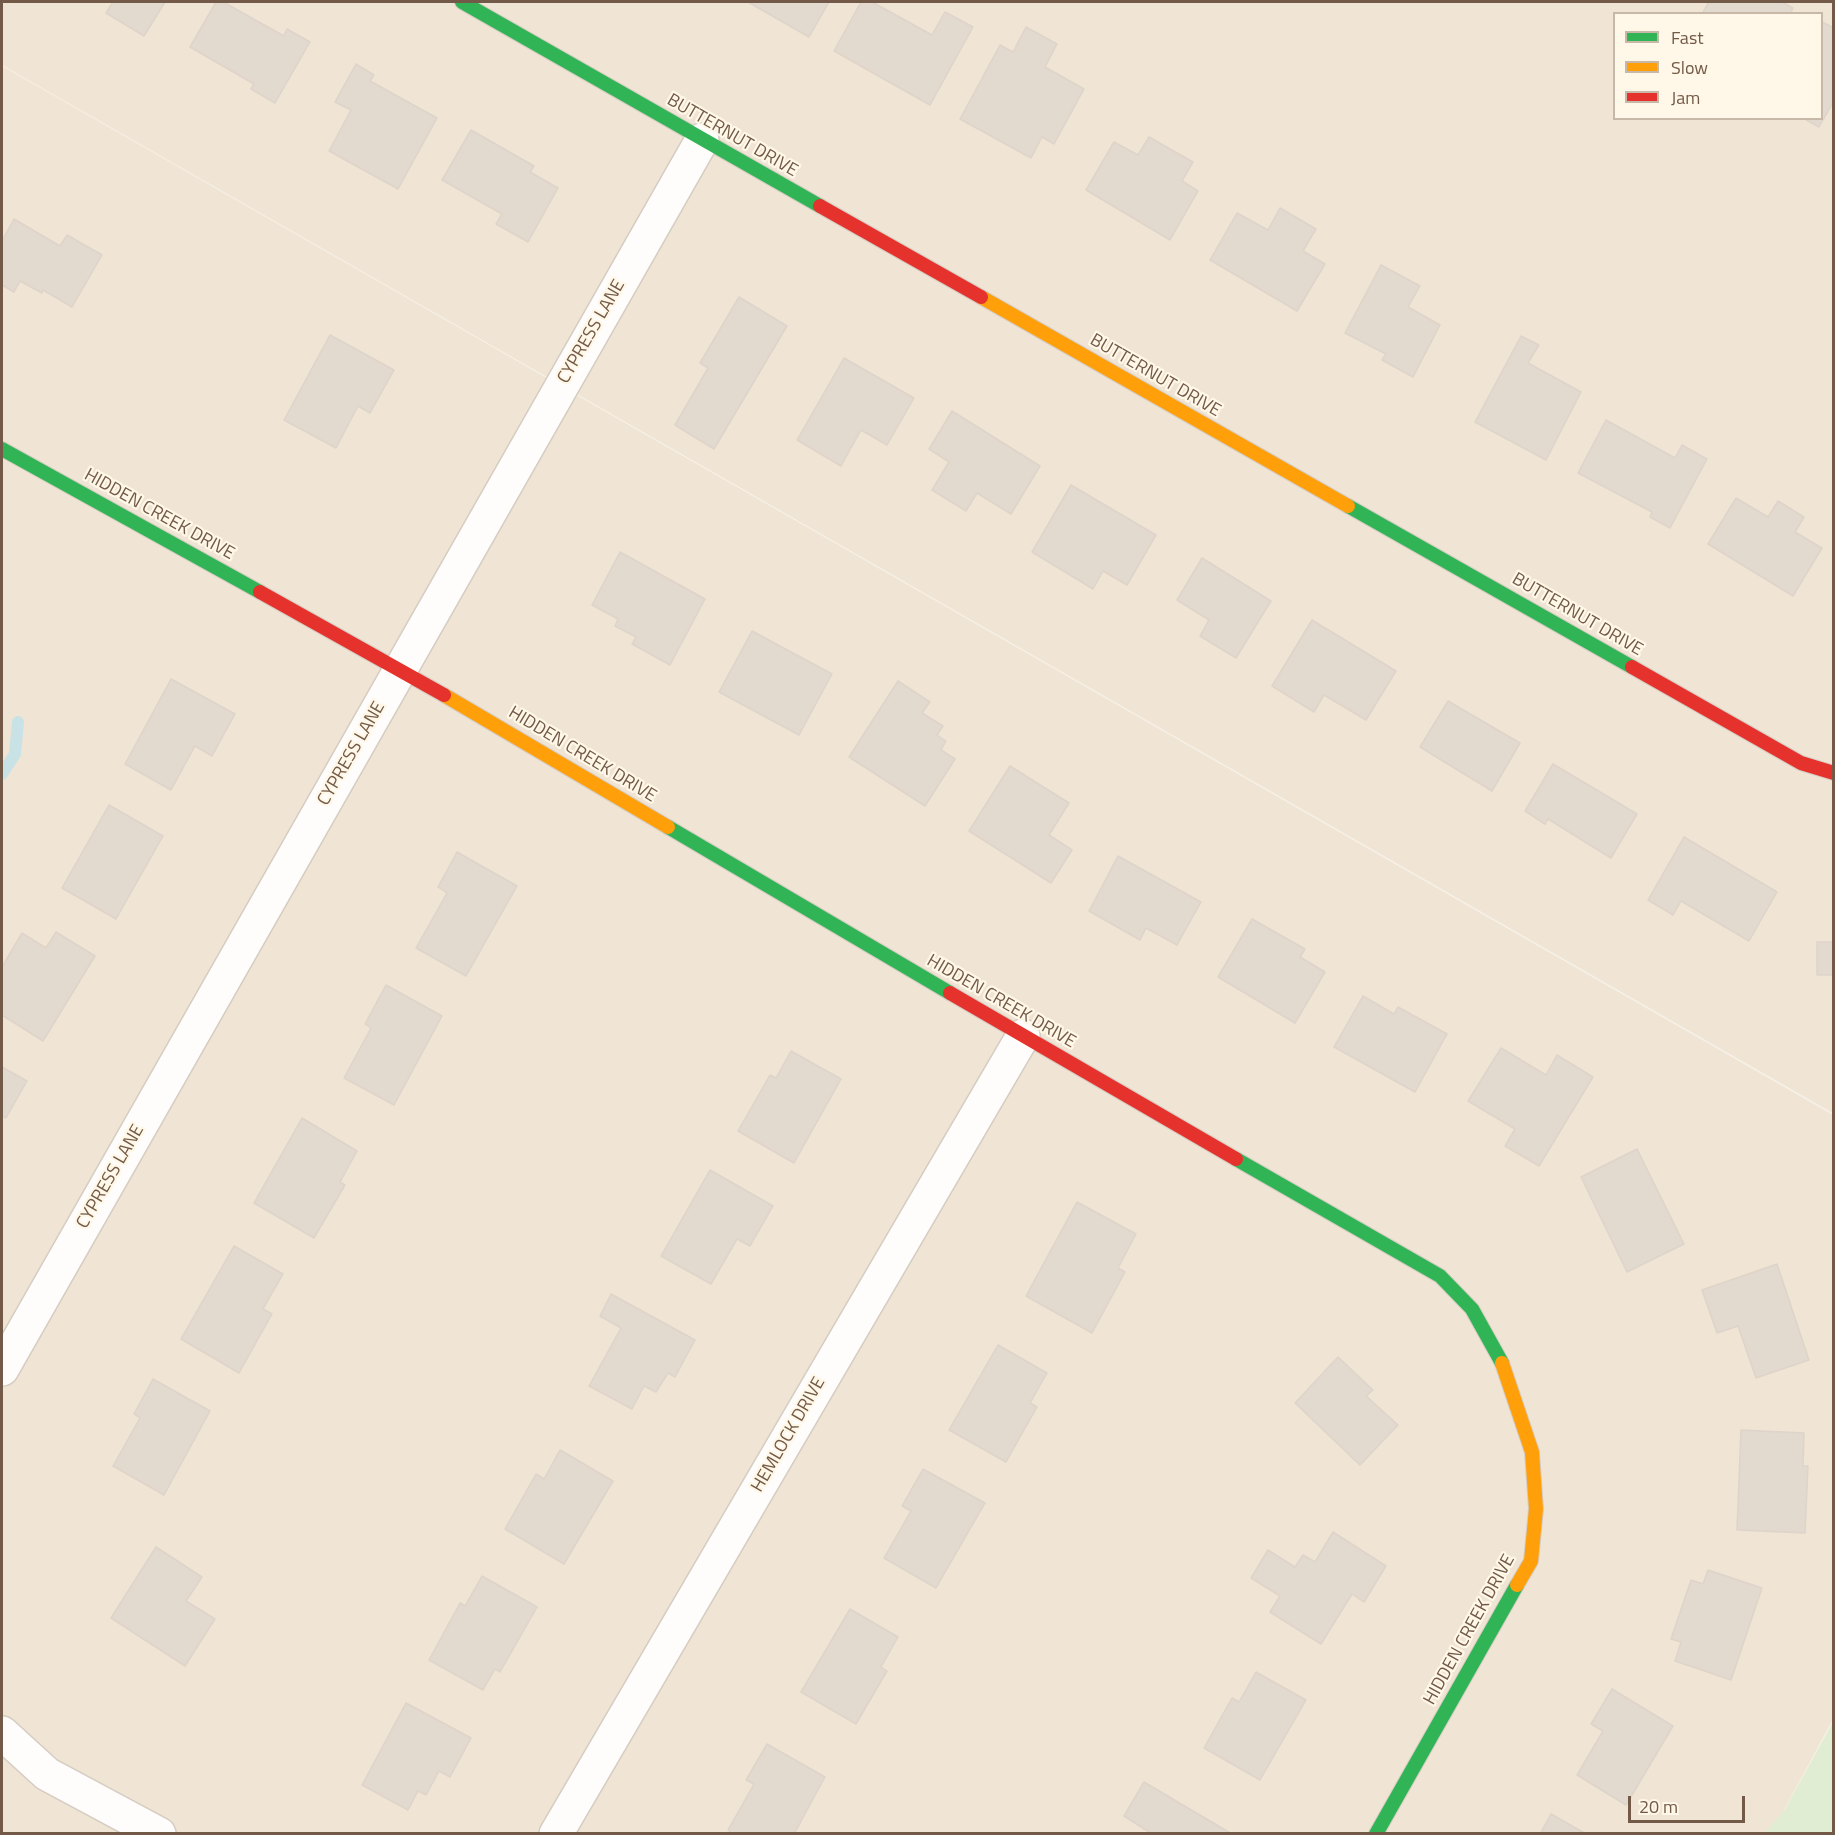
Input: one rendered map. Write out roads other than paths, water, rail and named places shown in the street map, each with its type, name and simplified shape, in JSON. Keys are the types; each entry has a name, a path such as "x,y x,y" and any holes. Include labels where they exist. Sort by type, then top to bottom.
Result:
{"street":[{"name":"BUTTERNUT DRIVE","path":"462,2 1801,763 1833,773"},
{"name":"CYPRESS LANE","path":"2,1369 702,140"},
{"name":"HIDDEN CREEK DRIVE","path":"2,449 400,669 1023,1036 1440,1276 1472,1309 1499,1354 1532,1452 1536,1509 1531,1561 1376,1833"},
{"name":"HEMLOCK DRIVE","path":"556,1833 1023,1036"},
{"path":"2,1733 47,1774 159,1833"}],"waterway":[{"path":"2,774 15,754 18,722"}]}
